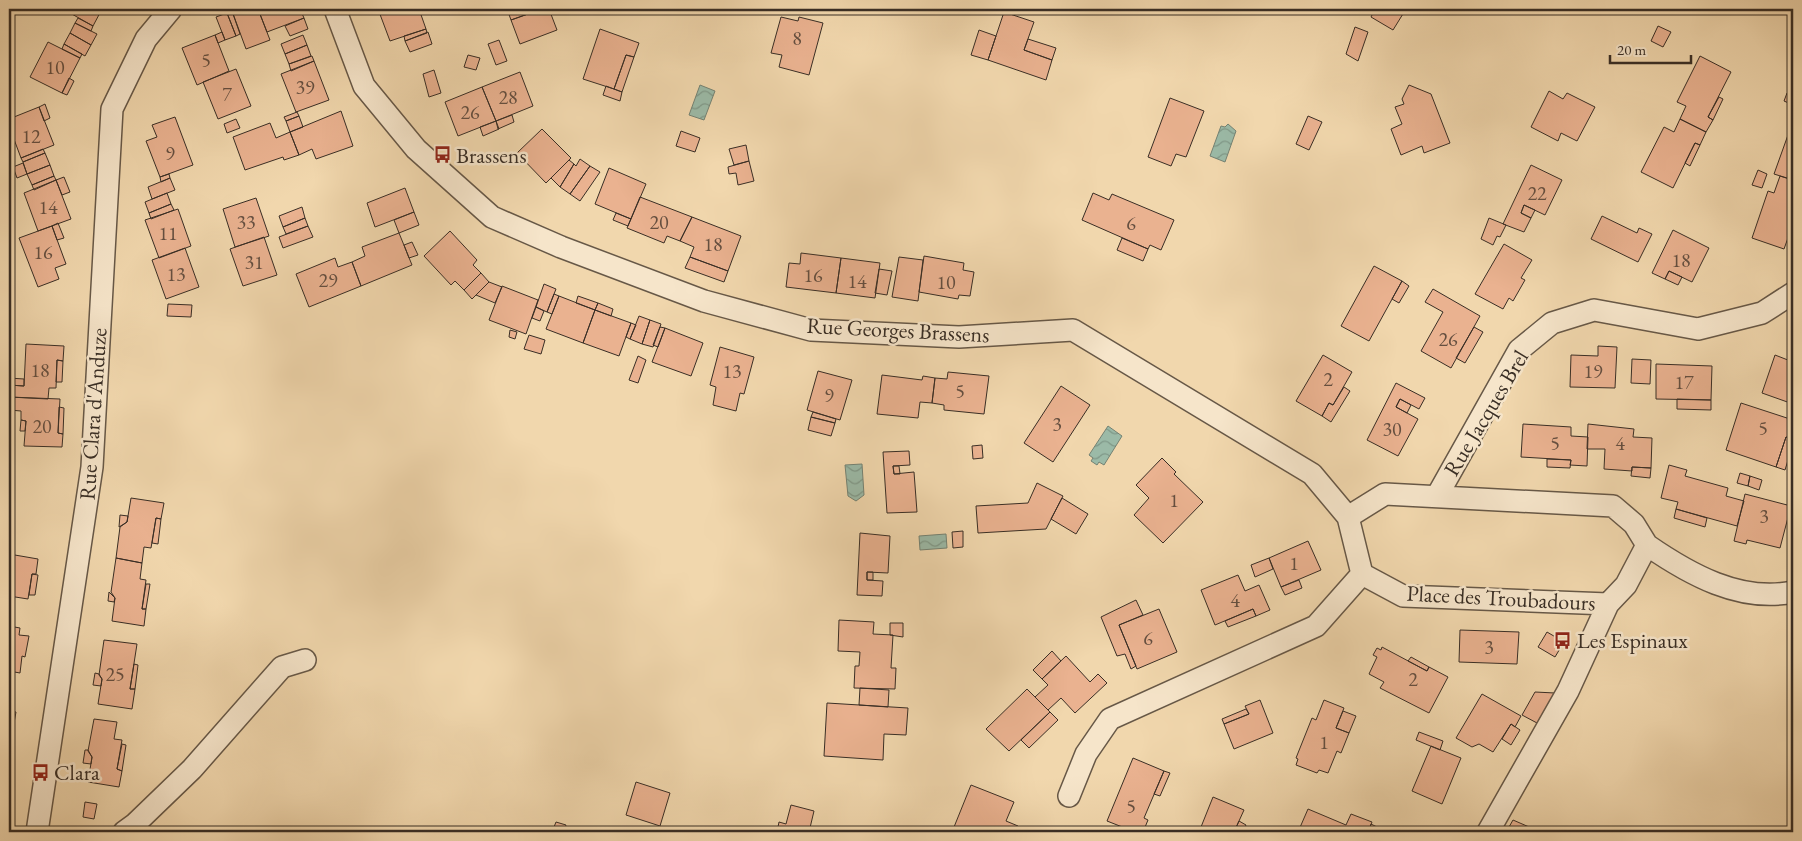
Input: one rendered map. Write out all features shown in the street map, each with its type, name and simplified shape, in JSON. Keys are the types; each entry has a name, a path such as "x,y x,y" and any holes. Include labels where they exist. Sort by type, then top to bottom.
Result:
{"street":[{"name":"Rue Clara d'Anduze","path":"37,832 92,467 112,109 146,39 171,9"},
{"name":"Rue Georges Brassens","path":"335,9 364,86 416,150 492,217 561,247 704,301 811,330 960,337 1073,330 1312,474 1348,517"},
{"name":"Rue Jacques Brel","path":"1437,496 1519,350 1552,323 1594,310 1698,329 1762,313 1793,293"},
{"path":"1069,796 1086,754 1110,719 1316,626 1362,574 1348,517 1385,494 1612,506 1634,524 1647,545 1700,578 1724,586 1761,593 1793,592"},
{"name":"Place des Troubadours","path":"1362,574 1403,596 1608,604 1626,584 1647,545"},
{"path":"1488,832 1568,691 1608,604"},
{"path":"124,832 135,824 192,769 282,667 305,660"}],"water":[{"path":"700,85 715,91 704,120 689,115"},
{"path":"1228,124 1236,131 1225,162 1210,156 1221,126 1225,127"},
{"path":"1108,426 1122,436 1104,465 1099,462 1097,465 1091,461 1093,458 1089,455"},
{"path":"862,464 864,495 856,501 848,496 845,465"},
{"path":"946,534 947,548 920,550 919,536"}],"building":[{"path":"63,9 102,9 93,26"},
{"path":"258,9 270,40 246,49 232,11"},
{"path":"258,9 300,9 304,18 267,32"},
{"path":"378,9 419,9 426,29 390,41"},
{"path":"507,9 542,9 511,20"},
{"path":"542,9 549,9 557,30 520,44 511,20"},
{"path":"1375,9 1406,9 1393,30 1371,17"},
{"path":"232,11 240,34 236,36 227,13"},
{"path":"1004,12 1034,22 1024,50 1052,60 1046,80 988,60"},
{"path":"227,13 236,36 225,40 216,17"},
{"path":"781,17 798,21 799,17 823,23 809,75 779,67 782,55 771,53"},
{"path":"78,18 93,26 91,31 75,23"},
{"path":"304,18 308,29 290,36 285,26"},
{"path":"75,23 97,34 91,45 70,33"},
{"path":"1658,26 1671,32 1663,47 1651,41"},
{"path":"1355,27 1368,32 1358,61 1346,54"},
{"path":"426,29 427,33 405,41 404,36"},
{"path":"600,29 639,43 634,57 626,55 614,89 583,79"},
{"path":"979,30 996,36 988,60 971,55"},
{"path":"222,32 225,40 218,43 215,35"},
{"path":"428,32 432,44 410,52 405,41"},
{"path":"70,33 91,45 85,56 64,44"},
{"path":"215,35 229,71 197,85 182,48"},
{"path":"303,35 307,45 285,54 281,44"},
{"path":"1028,39 1056,48 1052,60 1024,50"},
{"path":"499,40 507,61 496,65 488,44"},
{"path":"48,42 80,58 62,93 30,77"},
{"path":"64,44 82,54 80,58 62,49"},
{"path":"307,45 311,56 289,64 285,54"},
{"path":"468,55 480,58 476,70 464,67"},
{"path":"626,55 634,57 622,92 614,89"},
{"path":"312,56 314,61 291,71 289,64"},
{"path":"1700,56 1731,72 1708,117 1713,120 1706,132 1680,119 1686,106 1677,102"},
{"path":"314,61 329,100 296,112 281,74"},
{"path":"236,69 251,106 218,119 203,82"},
{"path":"434,70 441,93 429,97 423,74"},
{"path":"520,72 533,106 496,121 482,87"},
{"path":"69,78 74,81 67,95 62,93"},
{"path":"1409,85 1431,94 1450,143 1424,153 1422,146 1401,155 1391,129 1402,124 1395,107 1404,104 1402,99"},
{"path":"606,86 622,92 620,101 603,95"},
{"path":"482,87 496,121 458,136 445,102"},
{"path":"1549,91 1563,99 1567,93 1595,107 1577,141 1561,133 1558,141 1531,127"},
{"path":"1787,93 1793,95 1793,105 1784,101"},
{"path":"1719,97 1723,99 1713,120 1708,117"},
{"path":"1170,98 1204,111 1186,157 1176,154 1171,166 1148,157"},
{"path":"45,104 50,118 44,121 39,107"},
{"path":"39,107 54,145 21,158 9,126 9,119"},
{"path":"341,111 353,146 316,159 312,149 299,155 290,132"},
{"path":"297,112 299,116 286,121 284,117"},
{"path":"512,115 514,122 498,129 496,121"},
{"path":"299,116 303,127 290,132 286,121"},
{"path":"1308,116 1322,122 1309,150 1296,144"},
{"path":"175,117 193,165 160,177 146,141 157,137 152,125"},
{"path":"236,119 240,128 227,133 224,124"},
{"path":"1680,119 1706,132 1700,145 1695,143 1673,188 1641,172 1664,127 1674,132"},
{"path":"496,121 499,129 483,136 480,127"},
{"path":"1793,121 1793,180 1774,174"},
{"path":"270,123 276,138 290,132 299,155 284,160 283,157 245,170 233,137"},
{"path":"542,129 571,158 546,183 517,153"},
{"path":"681,131 700,138 695,152 676,146"},
{"path":"1695,143 1700,145 1690,166 1685,163"},
{"path":"746,145 749,161 734,165 729,149"},
{"path":"43,149 45,153 23,162 21,158"},
{"path":"45,153 50,165 27,174 23,162"},
{"path":"580,159 590,166 570,194 560,187 574,164 576,166"},
{"path":"569,160 574,164 560,187 551,178"},
{"path":"749,161 754,181 738,185 736,173 729,174 728,167"},
{"path":"23,163 27,174 17,178 13,167"},
{"path":"50,165 54,176 32,185 27,174"},
{"path":"1531,165 1562,180 1545,215 1524,205 1521,213 1531,218 1524,232 1503,224"},
{"path":"590,166 600,172 580,201 570,194"},
{"path":"609,168 646,184 631,219 595,204"},
{"path":"1758,170 1767,174 1762,188 1752,185"},
{"path":"169,174 170,178 161,182 160,177"},
{"path":"54,176 56,180 34,190 32,185"},
{"path":"1780,176 1793,180 1793,224 1784,249 1752,238 1768,191 1774,193"},
{"path":"64,177 70,192 62,195 56,180"},
{"path":"170,178 175,190 152,199 148,187"},
{"path":"56,180 71,219 38,231 24,193"},
{"path":"405,188 414,212 375,227 367,203"},
{"path":"167,193 171,204 149,213 145,202"},
{"path":"1093,193 1109,200 1112,194 1174,220 1161,250 1150,245 1148,249 1082,220"},
{"path":"640,197 692,217 680,241 667,236 664,243 627,228"},
{"path":"256,198 269,236 235,247 223,209"},
{"path":"171,204 174,210 151,219 149,213"},
{"path":"1524,205 1535,210 1531,218 1521,213"},
{"path":"302,207 305,218 283,227 279,216"},
{"path":"178,209 191,246 159,258 145,220"},
{"path":"414,212 419,225 399,233 394,220"},
{"path":"616,213 631,219 628,226 613,220"},
{"path":"1602,216 1637,233 1639,228 1652,234 1638,262 1591,239"},
{"path":"692,217 741,236 728,271 690,257 694,247 680,241"},
{"path":"305,218 308,226 286,234 283,227"},
{"path":"1489,218 1506,225 1500,237 1497,236 1493,245 1481,239"},
{"path":"58,223 64,238 57,240 52,226"},
{"path":"1793,224 1793,237 1791,244 1787,242"},
{"path":"52,226 66,264 55,268 59,279 38,287 19,238"},
{"path":"308,226 313,237 283,248 279,237"},
{"path":"1673,230 1709,248 1692,282 1669,271 1665,279 1652,273"},
{"path":"450,231 477,260 473,265 481,273 464,290 455,281 451,285 424,256"},
{"path":"399,233 412,265 361,286 352,262 365,256 362,247"},
{"path":"264,237 277,275 243,286 230,249"},
{"path":"1122,238 1148,249 1143,261 1117,250"},
{"path":"412,242 418,255 409,258 404,245"},
{"path":"1504,244 1532,260 1521,278 1525,280 1513,301 1509,298 1503,309 1475,294"},
{"path":"185,248 199,287 166,299 152,260"},
{"path":"801,253 841,258 836,293 786,287 789,263 800,264"},
{"path":"924,256 964,263 963,270 974,272 970,296 959,295 958,299 919,292"},
{"path":"690,257 728,271 724,282 685,268"},
{"path":"899,257 923,260 918,301 892,297"},
{"path":"335,258 338,267 352,262 361,286 309,307 296,274"},
{"path":"841,258 880,263 875,298 836,293"},
{"path":"1374,266 1402,281 1369,341 1341,326"},
{"path":"879,269 892,271 887,295 875,293"},
{"path":"1669,271 1682,277 1678,285 1665,279"},
{"path":"481,273 489,282 472,299 464,290"},
{"path":"1402,281 1409,286 1399,303 1392,299"},
{"path":"489,282 502,287 495,303 476,295"},
{"path":"544,284 556,289 547,312 536,307"},
{"path":"502,286 538,300 526,334 489,320"},
{"path":"1433,289 1480,316 1451,368 1421,351 1443,312 1425,302"},
{"path":"554,294 559,296 552,314 547,312"},
{"path":"559,296 595,310 583,343 546,329"},
{"path":"578,296 598,303 595,310 576,303"},
{"path":"598,303 613,309 611,316 595,310"},
{"path":"168,304 192,305 191,317 167,316"},
{"path":"536,307 544,311 540,321 532,318"},
{"path":"595,310 631,323 619,356 583,343"},
{"path":"639,316 650,320 642,344 630,339"},
{"path":"650,320 661,324 653,347 642,344"},
{"path":"631,323 636,325 630,339 626,337"},
{"path":"660,327 665,328 658,347 653,345"},
{"path":"1474,327 1483,332 1465,363 1456,358"},
{"path":"665,328 703,343 691,376 652,362"},
{"path":"510,330 517,332 515,339 509,337"},
{"path":"529,335 545,340 541,354 524,349"},
{"path":"26,344 64,346 63,361 57,360 56,388 49,388 48,399 9,397 9,385 24,386"},
{"path":"1598,346 1617,347 1615,388 1570,387 1571,355 1598,356"},
{"path":"720,347 754,357 744,394 740,393 736,411 713,405 716,387 710,385"},
{"path":"1323,355 1352,372 1333,405 1329,403 1322,416 1296,401"},
{"path":"1775,355 1793,362 1793,404 1762,393"},
{"path":"638,356 646,360 638,383 629,380"},
{"path":"1632,359 1651,360 1650,384 1631,383"},
{"path":"57,360 63,361 62,382 56,382"},
{"path":"1656,364 1712,366 1711,400 1656,399"},
{"path":"818,371 852,380 840,420 807,410"},
{"path":"948,372 989,376 984,414 944,410 944,405 932,403 935,378 947,379"},
{"path":"882,375 922,380 923,376 935,378 932,403 920,402 918,418 877,414"},
{"path":"9,378 24,379 24,386 9,385"},
{"path":"1396,383 1425,398 1419,409 1400,399 1396,407 1418,419 1398,456 1367,440"},
{"path":"1061,386 1090,405 1053,462 1024,443"},
{"path":"1344,387 1350,391 1331,422 1322,416 1329,403 1333,405"},
{"path":"9,397 60,399 58,433 63,434 62,447 24,446 26,421 21,420 21,411 9,410"},
{"path":"1400,399 1411,405 1407,413 1396,407"},
{"path":"1677,399 1711,400 1711,410 1677,409"},
{"path":"1741,403 1793,420 1793,439 1786,437 1776,467 1726,450"},
{"path":"59,407 64,408 63,434 58,433"},
{"path":"813,412 836,419 835,423 811,417"},
{"path":"811,417 835,423 831,436 808,430"},
{"path":"21,420 26,421 25,431 20,431"},
{"path":"1523,424 1571,427 1571,436 1588,437 1587,466 1570,465 1571,460 1521,457"},
{"path":"1588,424 1634,429 1633,437 1652,438 1651,468 1632,467 1632,471 1604,469 1605,449 1587,449"},
{"path":"1786,437 1793,439 1793,444 1785,470 1776,467"},
{"path":"982,445 983,458 973,459 972,446"},
{"path":"909,451 910,465 893,466 894,474 914,472 917,512 887,513 883,452"},
{"path":"1162,458 1176,472 1174,474 1203,502 1163,543 1134,515 1149,498 1136,485"},
{"path":"1547,459 1571,460 1570,468 1547,467"},
{"path":"1669,465 1687,470 1685,476 1728,488 1726,496 1744,501 1737,526 1676,509 1678,502 1661,498"},
{"path":"893,466 899,466 900,474 894,474"},
{"path":"1632,467 1651,468 1650,478 1631,476"},
{"path":"1740,473 1750,476 1748,486 1737,483"},
{"path":"1750,476 1762,480 1759,490 1748,486"},
{"path":"1037,483 1063,496 1046,529 978,533 976,506 1028,503"},
{"path":"1745,494 1791,506 1780,548 1747,540 1746,544 1734,541"},
{"path":"131,498 164,503 161,519 156,518 151,548 144,547 142,563 116,558 120,527 127,522"},
{"path":"1062,498 1088,514 1076,534 1051,519"},
{"path":"1676,509 1707,518 1705,527 1674,518"},
{"path":"120,515 128,516 127,522 119,527"},
{"path":"156,518 161,519 158,544 152,543"},
{"path":"963,531 963,547 953,548 952,532"},
{"path":"860,533 890,536 888,573 867,572 867,580 883,581 882,596 857,595"},
{"path":"1308,541 1321,570 1281,587 1269,558"},
{"path":"9,554 38,559 36,574 32,574 28,599 9,596"},
{"path":"116,558 142,563 140,579 146,580 142,609 146,609 144,626 112,621 115,598 111,592"},
{"path":"1269,558 1273,569 1255,577 1251,565"},
{"path":"867,572 873,572 873,580 867,580"},
{"path":"32,574 38,575 35,595 29,595"},
{"path":"1238,575 1245,591 1259,585 1270,610 1256,616 1253,609 1215,625 1201,590"},
{"path":"1299,580 1302,588 1285,595 1281,587"},
{"path":"146,584 150,584 146,609 142,609"},
{"path":"109,592 115,598 114,602 108,601"},
{"path":"1136,600 1143,615 1119,625 1136,666 1131,669 1125,654 1117,656 1101,617"},
{"path":"1159,609 1177,652 1137,669 1119,625"},
{"path":"1253,609 1256,616 1228,627 1225,621"},
{"path":"839,620 874,622 873,634 893,635 891,668 896,668 895,689 854,688 855,666 859,666 860,652 838,651"},
{"path":"890,623 903,623 903,637 890,635"},
{"path":"9,626 20,628 19,635 29,636 25,657 22,656 20,673 9,671"},
{"path":"1460,630 1519,632 1517,664 1459,662"},
{"path":"1547,632 1564,642 1555,657 1538,647"},
{"path":"104,640 137,644 130,689 135,689 132,709 98,704 102,679 99,675"},
{"path":"1382,647 1427,671 1429,667 1448,677 1429,713 1380,688 1384,682 1369,674 1377,657 1373,655 1377,648 1381,650"},
{"path":"1052,651 1061,661 1042,679 1033,670"},
{"path":"1066,656 1090,682 1098,674 1107,683 1075,713 1061,698 1048,710 1035,697 1048,685 1042,679"},
{"path":"1411,657 1429,667 1427,671 1408,661"},
{"path":"134,664 138,665 135,689 130,689"},
{"path":"95,673 99,674 102,679 101,686 93,685"},
{"path":"860,688 889,690 888,707 859,705"},
{"path":"1027,689 1050,712 1009,751 986,729"},
{"path":"1535,692 1555,693 1537,723 1522,715"},
{"path":"1482,694 1521,716 1515,727 1511,724 1493,752 1479,744 1472,747 1456,738"},
{"path":"1260,700 1273,733 1234,749 1224,724 1249,714 1245,706"},
{"path":"1324,700 1344,708 1336,728 1349,733 1341,753 1337,751 1328,773 1319,770 1317,773 1296,765 1298,759 1296,758 1312,718 1316,720"},
{"path":"827,703 908,708 906,735 884,734 883,760 824,756"},
{"path":"1246,709 1249,714 1224,724 1222,719"},
{"path":"9,711 16,712 12,734 9,734"},
{"path":"1343,711 1356,716 1349,733 1336,728"},
{"path":"1050,712 1058,720 1029,748 1021,740"},
{"path":"94,719 117,722 114,739 122,740 117,769 122,771 119,787 88,782 92,757 88,751"},
{"path":"1511,724 1520,730 1511,745 1502,739"},
{"path":"1419,732 1443,741 1440,750 1416,740"},
{"path":"122,744 126,745 122,771 117,769"},
{"path":"1431,746 1461,758 1442,804 1412,791"},
{"path":"85,750 88,750 92,757 91,764 83,763"},
{"path":"1133,758 1164,771 1144,818 1148,820 1143,832 1135,832 1107,821"},
{"path":"1164,771 1170,773 1160,796 1154,794"},
{"path":"636,782 670,793 660,826 626,815"},
{"path":"971,785 1014,802 1006,821 1018,826 1016,832 952,832"},
{"path":"1213,797 1244,810 1234,832 1199,832"},
{"path":"85,802 97,804 94,819 83,817"},
{"path":"791,805 814,811 809,832 777,832 779,822 786,824"},
{"path":"1308,809 1346,825 1351,814 1372,822 1368,832 1298,832"},
{"path":"1513,820 1536,830 1535,832 1521,832 1509,827"},
{"path":"1239,821 1246,825 1243,832 1234,832"},
{"path":"556,822 566,825 564,832 552,832"},
{"path":"1371,824 1377,827 1375,832 1368,832"},
{"path":"1509,827 1521,832 1506,832"}],"place":[{"name":"Brassens","path":"442,155"},
{"name":"Les Espinaux","path":"1563,640"},
{"name":"Clara","path":"40,772"}]}
